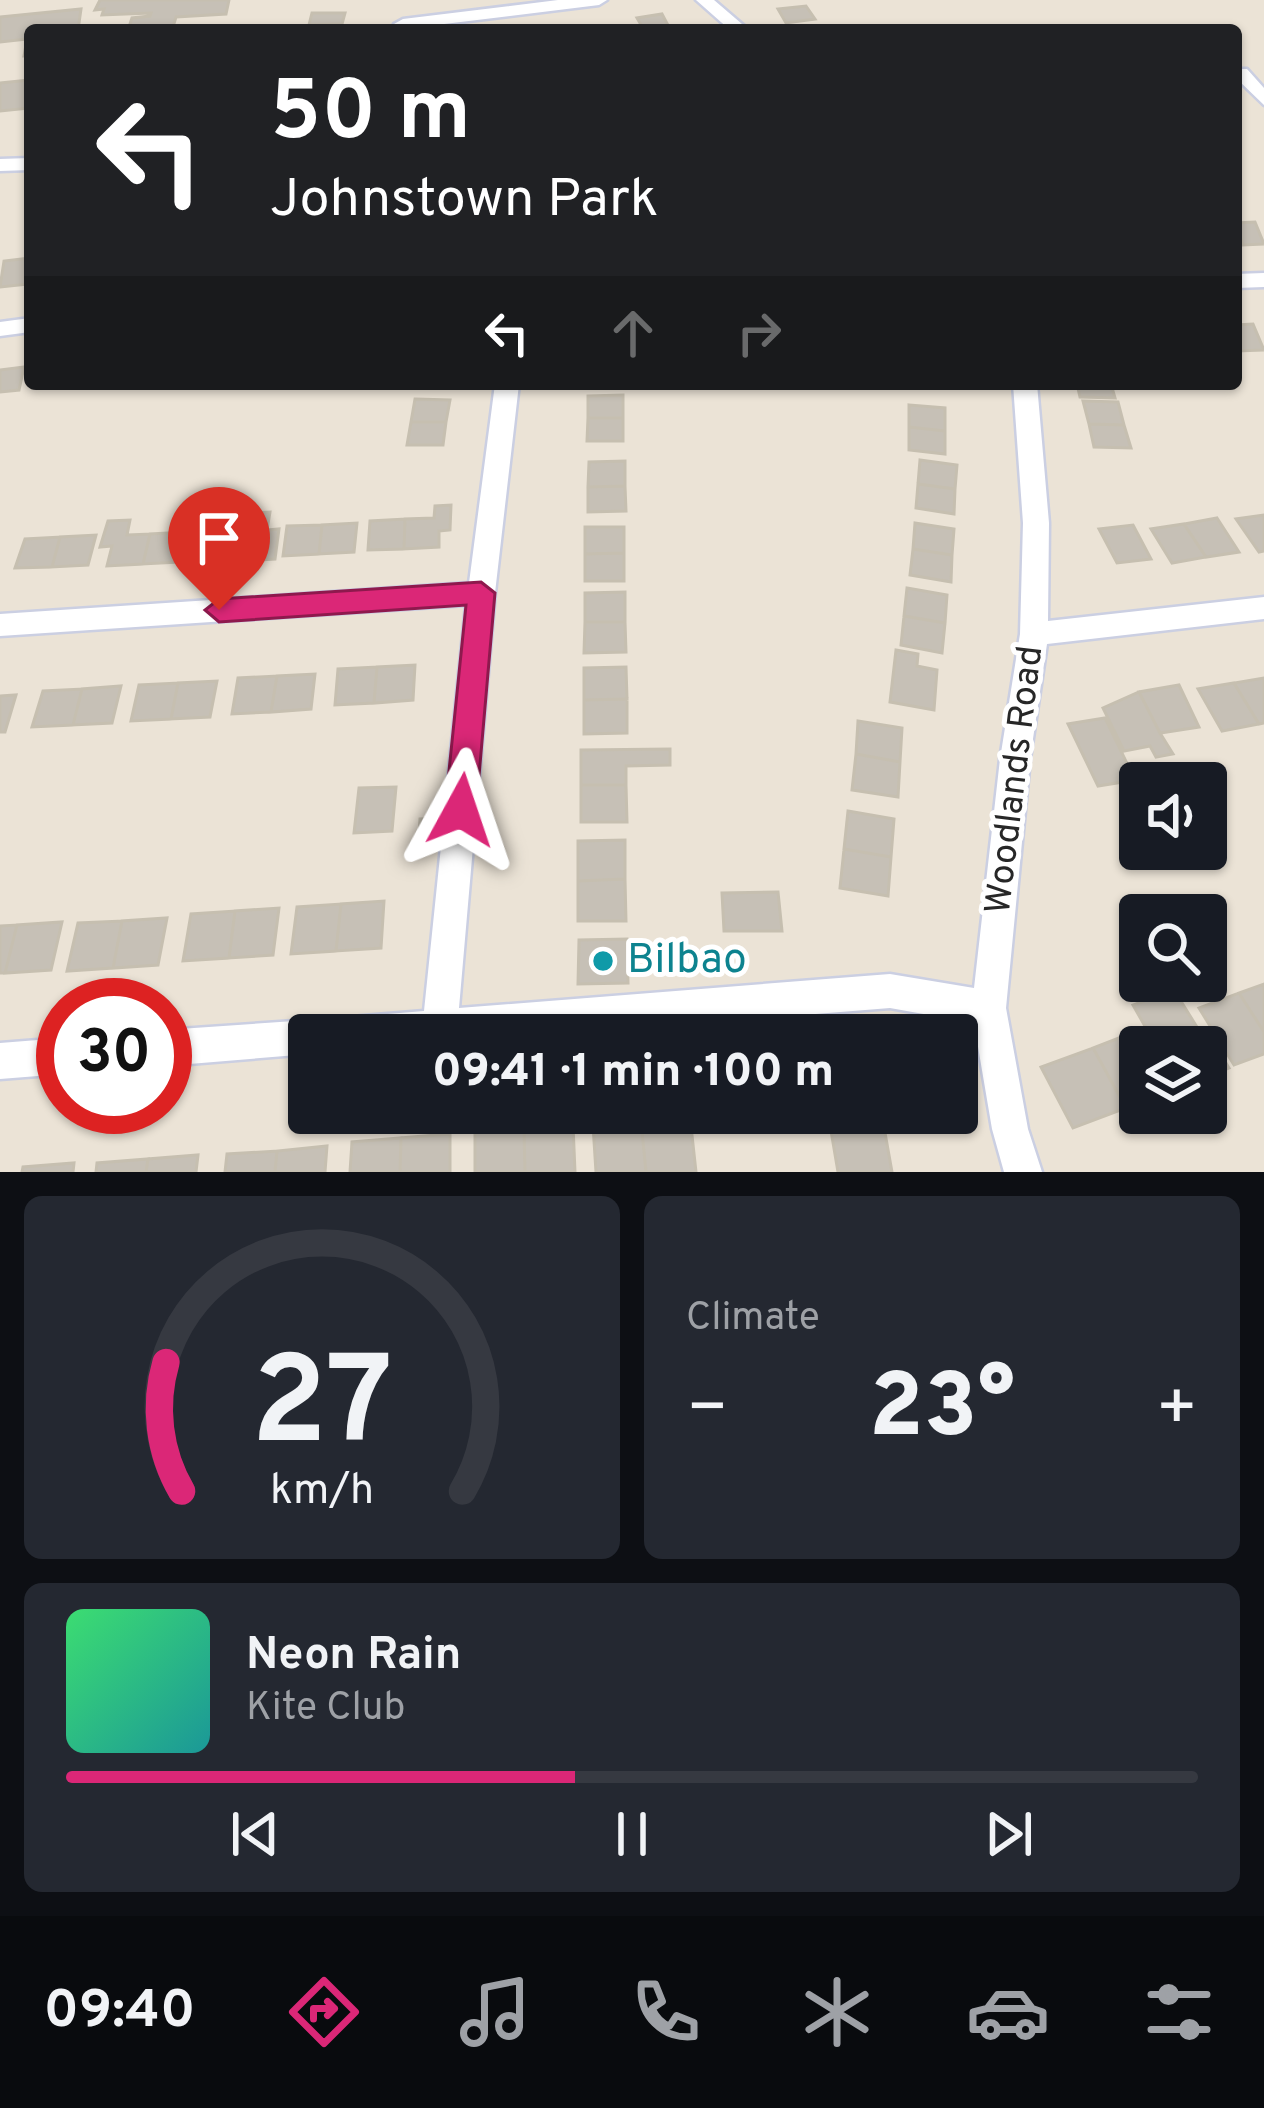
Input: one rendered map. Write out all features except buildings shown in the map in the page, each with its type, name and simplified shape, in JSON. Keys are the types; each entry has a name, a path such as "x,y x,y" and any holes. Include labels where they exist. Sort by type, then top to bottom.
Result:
{"street":[{"path":"423,24 599,0"},
{"path":"704,0 733,24"},
{"path":"1242,77 1264,99"},
{"path":"441,1014 481,593 506,390"},
{"name":"Woodlands Road","path":"1024,1172 1010,1129 989,1008 1015,759 1034,634 1036,523 1025,390"},
{"path":"0,625 481,593"},
{"path":"1034,634 1142,626 1264,608"},
{"path":"602,1014 890,991 989,1008"},
{"path":"192,1046 288,1039"},
{"path":"0,1061 36,1058"}],"place":[{"name":"Bilbao","path":"603,961"}],"route":[{"path":"219,610 481,593 461,810"}]}
